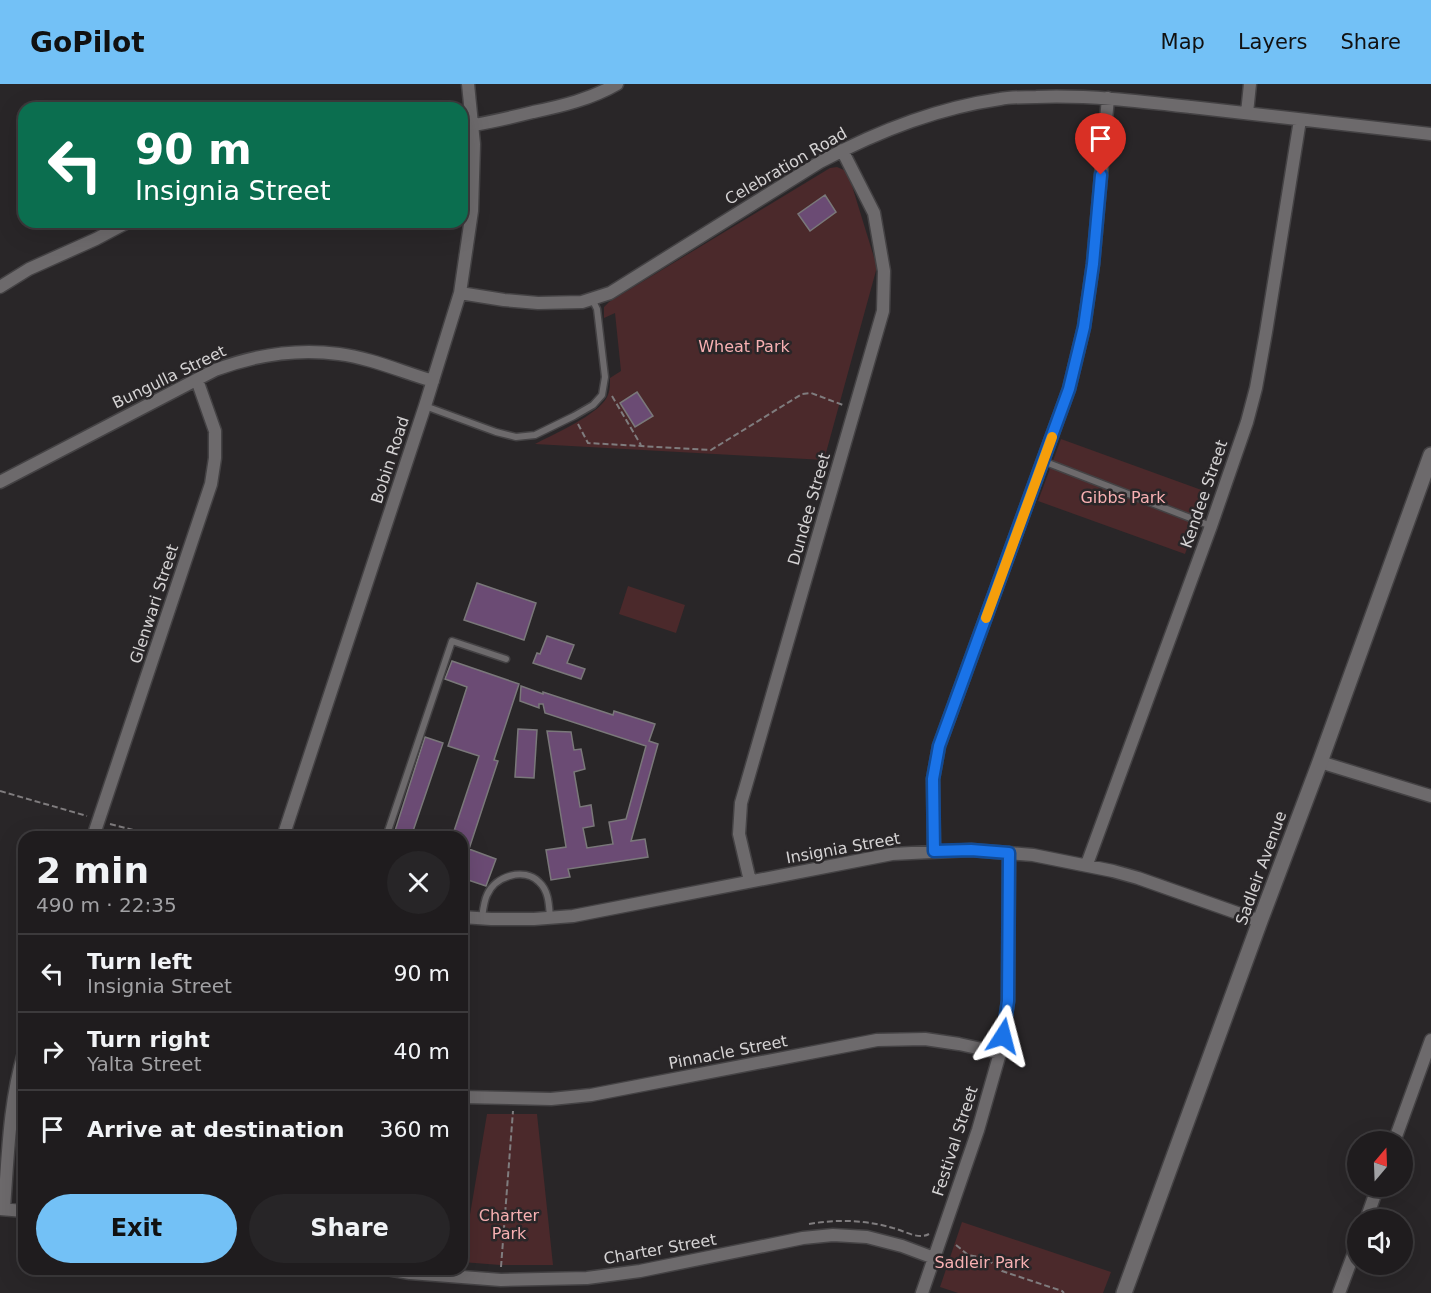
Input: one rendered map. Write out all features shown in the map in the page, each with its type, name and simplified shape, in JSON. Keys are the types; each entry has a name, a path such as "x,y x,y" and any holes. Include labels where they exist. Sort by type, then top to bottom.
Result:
{"street":[{"name":"Bobin Road","path":"468,84 473,125 473,165 468,202"},
{"path":"473,125 567,104 593,96 617,84"},
{"path":"1246,113 1250,84"},
{"name":"Celebration Road","path":"460,293 538,303 582,302 610,293 842,150 892,128 950,108 1001,98 1061,96 1108,98 1431,134"},
{"path":"934,851 933,779 939,746 1069,389 1084,327 1093,264 1108,98"},
{"name":"Kendee Street","path":"1087,864 1247,422 1256,388 1300,120"},
{"name":"Dundee Street","path":"750,881 739,834 741,803 883,311 884,271 874,213 842,150"},
{"path":"0,287 28,269 117,228"},
{"name":"Bobin Road","path":"285,831 460,293 465,228"},
{"name":"Bungulla Street","path":"0,482 215,370 266,355 295,351 351,356 433,381"},
{"name":"Glenwari Street","path":"95,831 211,484 215,458 215,431 197,380"},
{"name":"Sadleir Avenue","path":"1124,1293 1431,454"},
{"path":"1320,762 1431,796"},
{"name":"Insignia Street","path":"468,917 534,919 573,916 892,854 971,850 1033,855 1087,864 1138,878 1260,921"},
{"name":"Festival Street","path":"922,1293 978,1130 1000,1053 1008,1001 1009,853"},
{"name":"Pinnacle Street","path":"468,1097 551,1099 591,1095 877,1040 924,1040 1000,1053"},
{"path":"1398,1131 1431,1040"},
{"path":"18,1073 9,1130 2,1208 18,1210"},
{"name":"Charter Street","path":"433,1275 480,1279 587,1278 640,1271 803,1238 833,1235 867,1237 902,1246 934,1258"},
{"path":"1339,1293 1347,1272"}],"lane":[{"path":"425,406 516,437 535,435 593,405 602,395 605,377 597,309 592,299"},
{"path":"1043,461 1211,526"},
{"path":"388,831 452,641 506,659"},
{"path":"482,918 487,894 499,880 513,874 530,875 540,882 547,895 550,918"}],"path":[{"path":"603,389 612,395 642,446"},
{"path":"573,416 588,443 711,450 802,394 811,393 855,409"},
{"path":"0,791 87,816 90,820"},
{"path":"107,825 138,831"},
{"path":"501,1267 514,1108"},
{"path":"956,1245 968,1255 986,1258 1002,1271 1064,1293"}],"green space":[{"name":"Wheat Park","path":"837,167 849,176 877,267 824,460 535,444 595,411 607,397 610,378 621,371 615,313 604,318 604,307 609,302 830,168"},
{"name":"Gibbs Park","path":"1061,439 1207,492 1185,554 1038,501"},
{"path":"628,586 685,605 676,633 619,614"},
{"name":"Charter Park","path":"487,1114 537,1114 553,1265 468,1262 468,1226"},
{"name":"Sadleir Park","path":"962,1222 1111,1272 1103,1293 958,1293 940,1287"}],"building":[{"path":"825,195 836,212 810,231 798,214"},
{"path":"637,392 653,416 635,427 620,403"},
{"path":"477,583 536,603 524,640 464,620"},
{"path":"547,636 574,645 567,663 585,669 581,679 533,663 537,653 540,654"},
{"path":"452,661 519,684 494,760 498,761 469,849 496,859 486,886 468,880 468,831 454,831 479,756 448,746 467,687 445,679"},
{"path":"521,686 613,715 614,711 655,724 649,741 658,744 631,841 645,839 648,857 568,869 570,877 551,880 546,850 566,847 547,731 571,732 574,750 581,749 585,769 574,772 580,807 591,805 594,826 583,828 587,848 613,844 609,822 626,819 646,746 545,713 543,704 539,704 539,708 520,701"},
{"path":"518,729 537,730 534,778 515,777"},
{"path":"425,737 443,743 413,831 395,831"}],"slow traffic":[{"path":"986,618 1052,437"}],"route":[{"path":"1003,1036 1008,1001 1009,853 971,850 934,851 933,779 939,746 1069,389 1084,327 1093,264 1101,175"}]}
